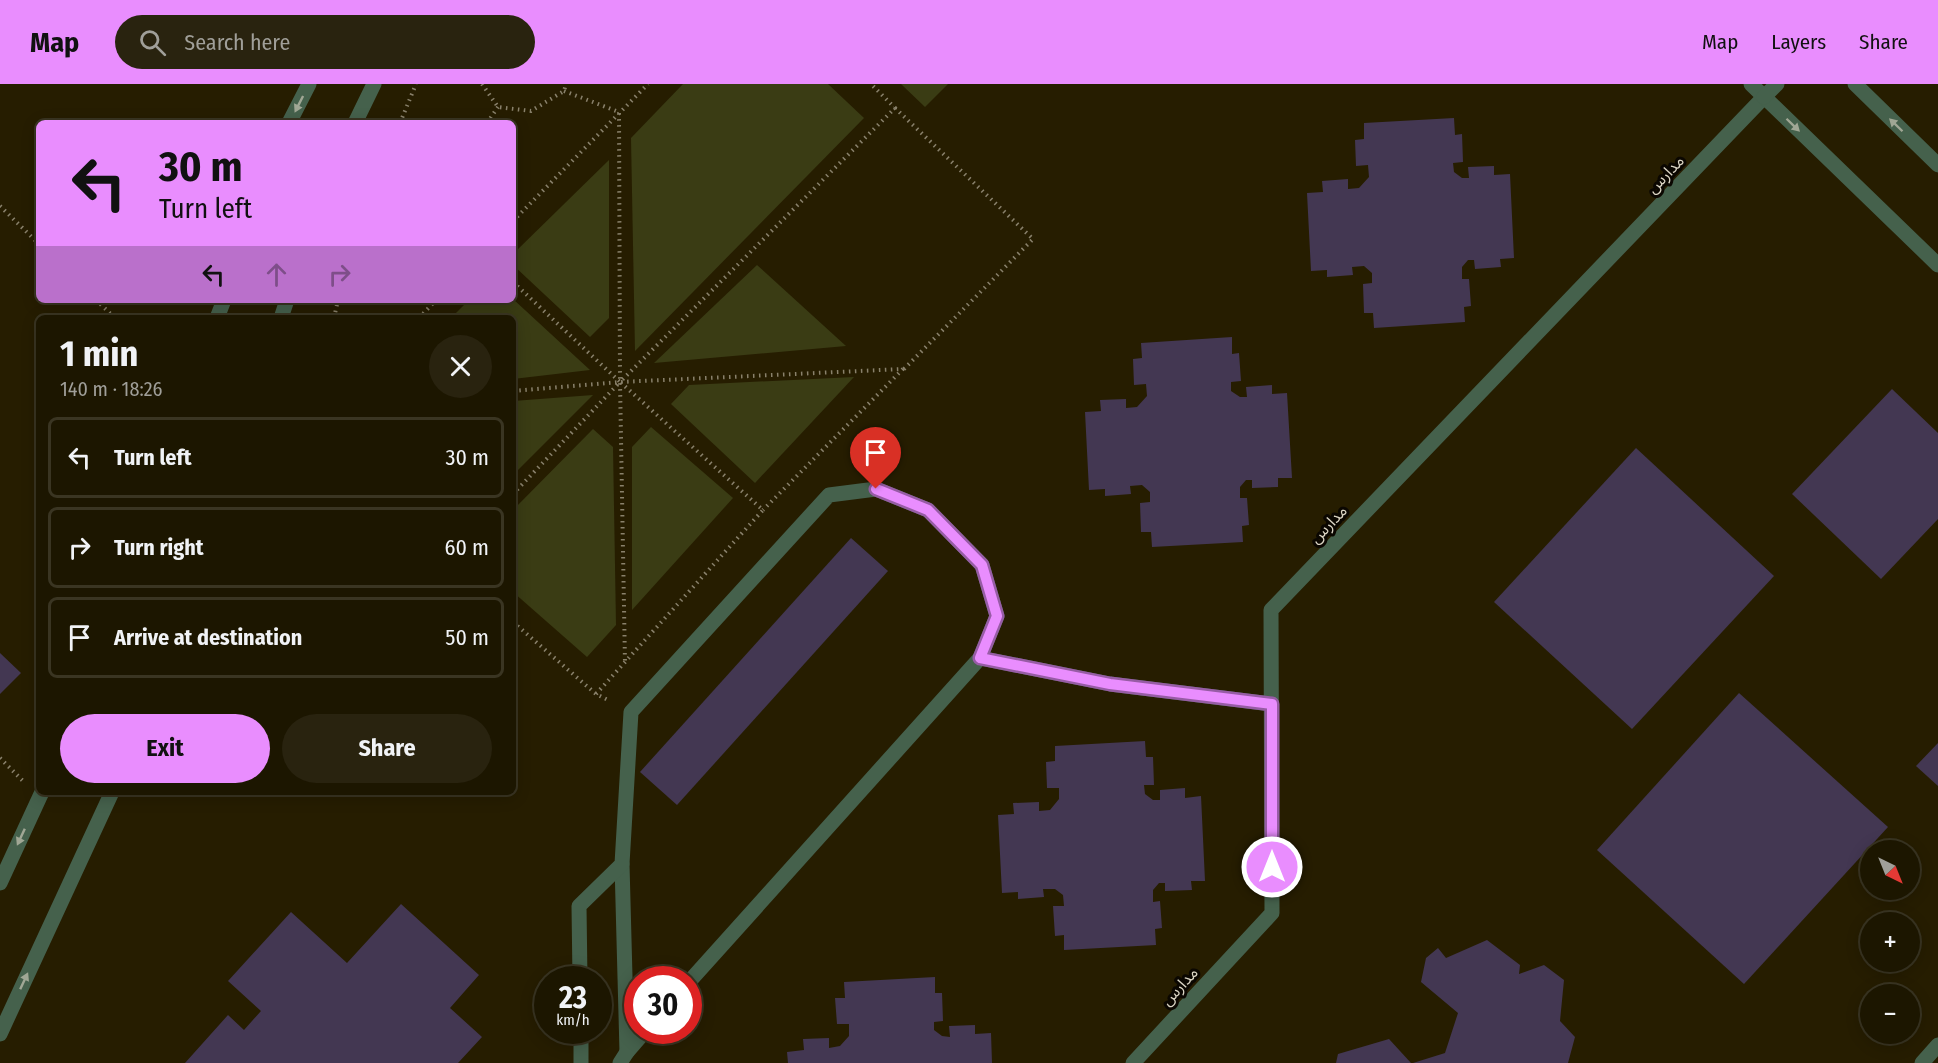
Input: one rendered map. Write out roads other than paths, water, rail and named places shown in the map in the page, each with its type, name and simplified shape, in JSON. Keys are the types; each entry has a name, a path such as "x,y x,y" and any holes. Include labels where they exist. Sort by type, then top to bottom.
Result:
{"street":[{"path":"291,120 309,84"},
{"path":"356,120 374,84"},
{"path":"1751,84 1938,265"},
{"name":"مدارس","path":"1132,1063 1272,913 1271,610 1777,84"},
{"path":"1854,84 1938,165"},
{"path":"623,1058 622,864 631,712 829,495 876,489 928,510 982,565 997,616 980,658 702,967"},
{"path":"980,658 1110,684 1272,704"},
{"path":"0,883 41,795"},
{"path":"0,1034 111,795"},
{"path":"580,966 579,906 622,864"},
{"path":"581,1044 581,1063"},
{"path":"623,1058 634,1044"},
{"path":"1922,1063 1938,1045"}]}
